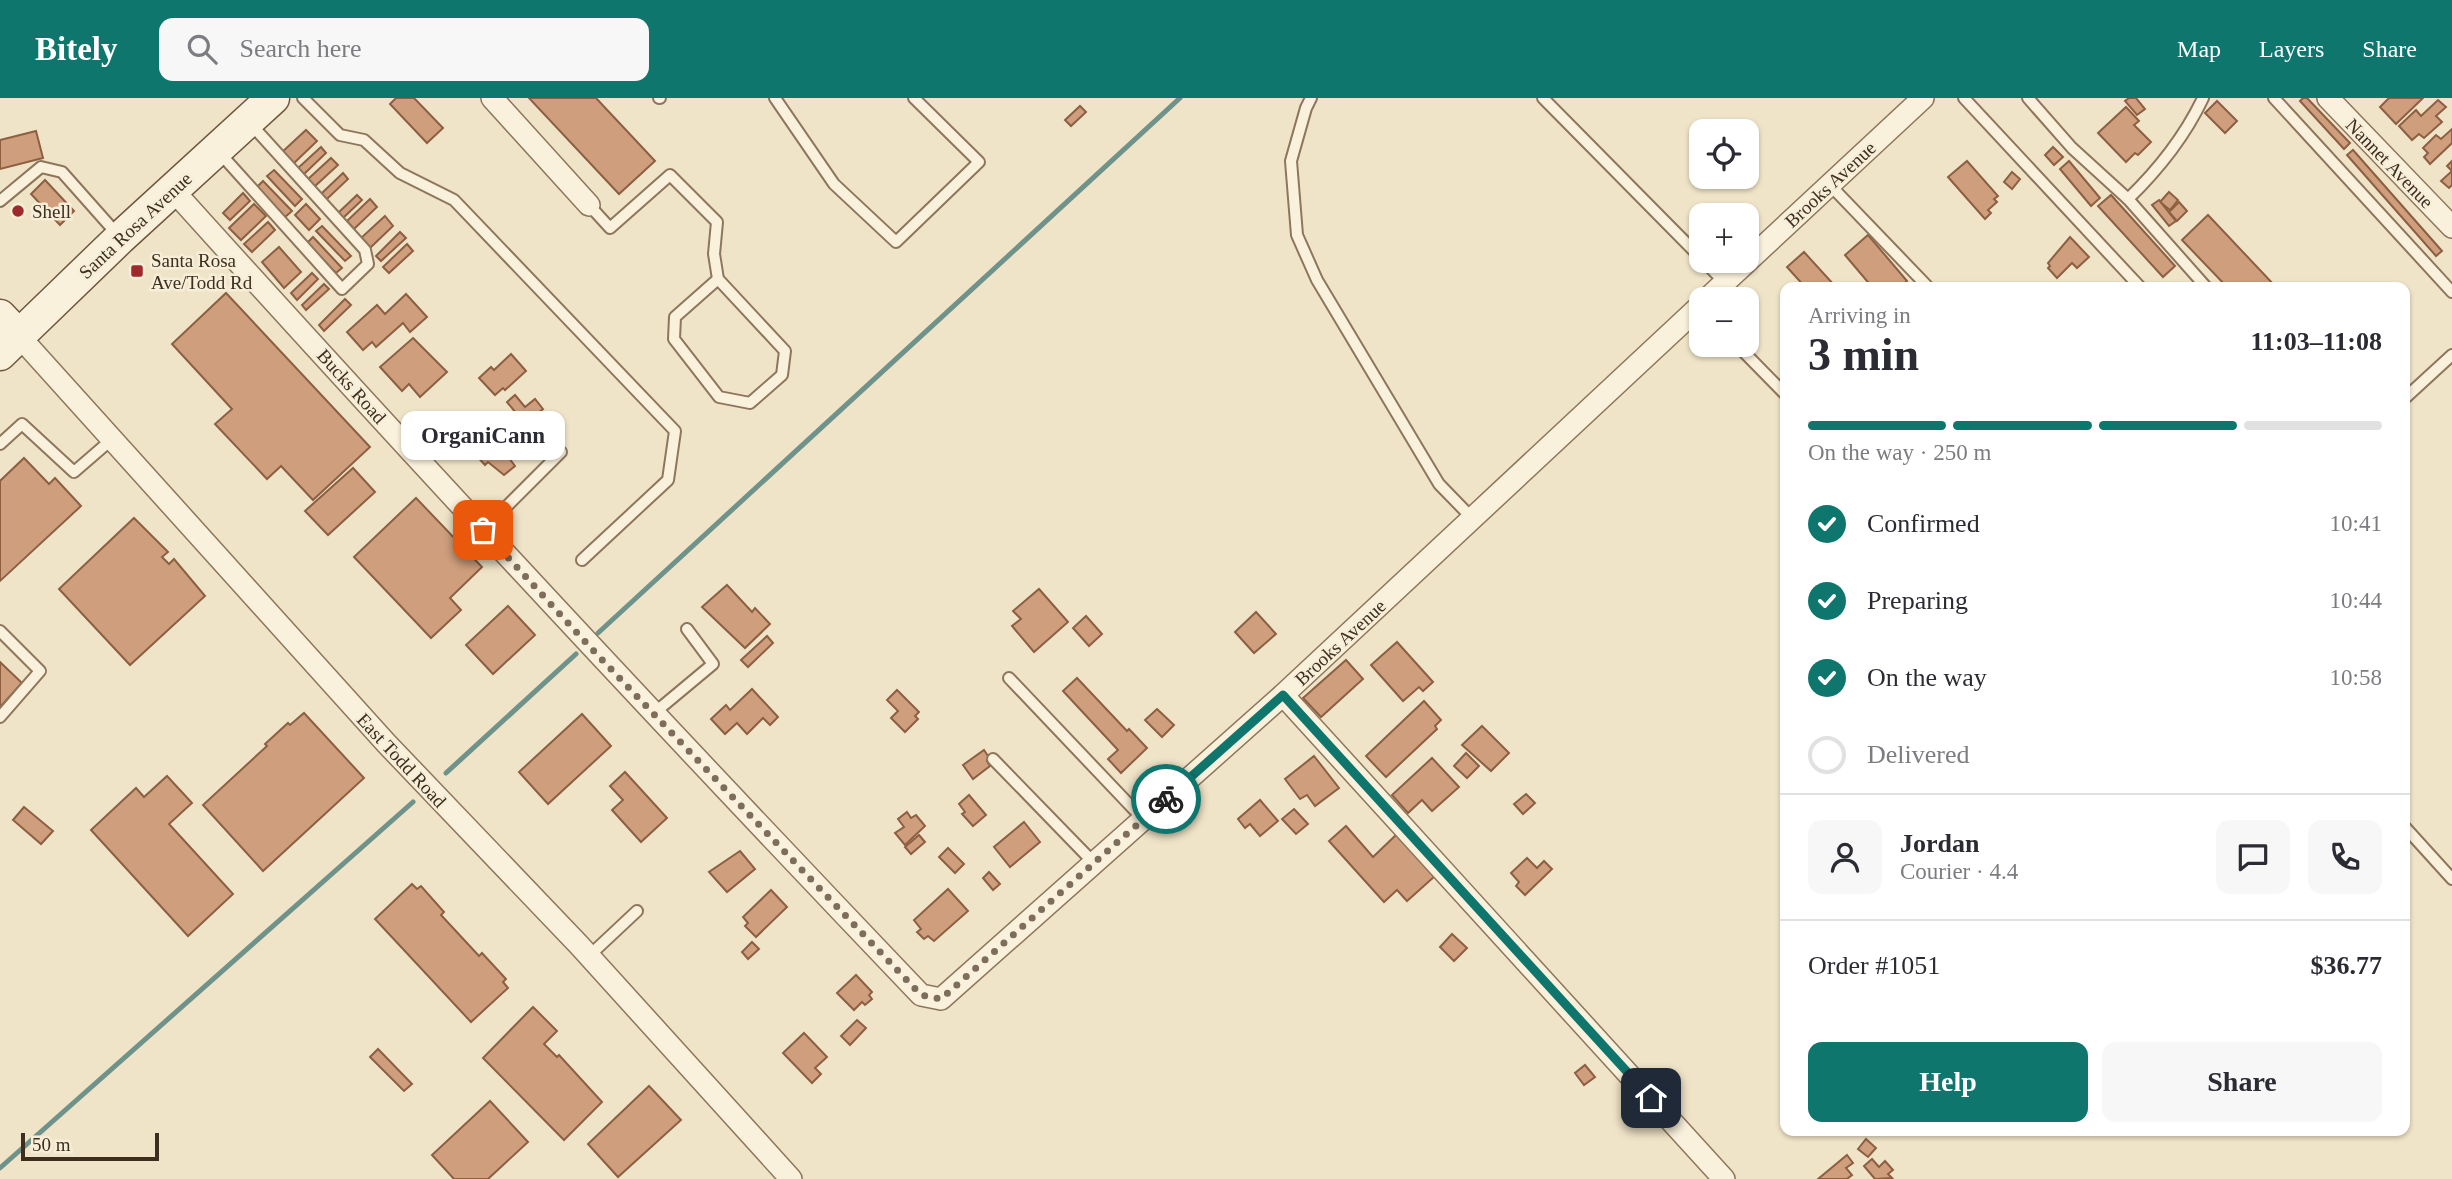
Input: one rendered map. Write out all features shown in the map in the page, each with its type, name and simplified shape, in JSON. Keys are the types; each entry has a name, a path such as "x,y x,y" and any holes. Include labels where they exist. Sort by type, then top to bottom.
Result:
{"main road":[{"name":"Santa Rosa Avenue","path":"6,335 120,238 273,98"}],"street":[{"path":"492,98 589,205"},
{"name":"Brooks Avenue","path":"1720,287 1923,98"},
{"name":"Nannet Avenue","path":"2328,98 2452,227"},
{"name":"Bucks Road","path":"172,190 653,713 921,995 941,999"},
{"name":"Brooks Avenue","path":"941,999 1283,695 1689,317"},
{"name":"East Todd Road","path":"6,335 111,440 259,599 288,636 386,743 589,956 791,1179"},
{"path":"1283,695 1724,1179"}],"lane":[{"path":"303,98 340,135 364,139 400,173 454,200 675,431 668,480 582,560"},
{"path":"775,98 834,184 896,242 979,162 915,98"},
{"path":"1311,98 1291,161 1297,234 1317,280 1439,484 1472,518"},
{"path":"1543,98 1689,246"},
{"path":"1964,98 2135,282"},
{"path":"2028,98 2073,148 2128,199 2202,282"},
{"path":"2128,199 2162,165 2194,117 2203,98"},
{"path":"2274,98 2452,292"},
{"path":"216,149 342,289 368,264 365,250 247,121"},
{"path":"0,201 41,167 62,172 120,238"},
{"path":"589,205 610,228 670,175 717,222 714,254 718,279 785,351 782,375 750,403 719,397 674,339 676,317 718,279"},
{"path":"1830,185 1923,282"},
{"path":"1715,273 1725,283"},
{"path":"2410,394 2452,355"},
{"path":"1749,357 1780,389"},
{"path":"0,444 22,424 75,472 111,440"},
{"path":"483,530 561,452"},
{"path":"653,713 713,664 687,629"},
{"path":"0,631 40,671 0,717"},
{"path":"1009,678 1143,819"},
{"path":"993,759 1094,863"},
{"path":"2410,832 2452,879"},
{"path":"589,956 637,911"}],"building":[{"path":"396,98 414,98 443,128 427,143 390,104"},
{"path":"529,98 596,98 655,161 619,194"},
{"path":"2136,98 2145,109 2137,115 2125,101"},
{"path":"2307,98 2350,143 2344,149 2300,101"},
{"path":"2389,98 2423,98 2396,124 2380,107"},
{"path":"2438,100 2446,107 2436,116 2442,122 2424,138 2419,134 2412,140 2399,126 2416,110 2421,116"},
{"path":"2217,101 2237,121 2225,133 2205,113"},
{"path":"1080,106 1086,112 1071,126 1065,120"},
{"path":"2126,107 2139,121 2134,125 2151,142 2126,162 2098,133"},
{"path":"2452,129 2452,143 2430,164 2424,157 2428,153 2423,148 2436,135 2441,139"},
{"path":"306,130 317,141 292,165 281,153"},
{"path":"36,131 43,158 0,169 0,140"},
{"path":"321,147 326,153 303,175 297,169"},
{"path":"2053,147 2063,157 2054,165 2045,155"},
{"path":"2353,150 2442,251 2436,256 2347,155"},
{"path":"331,158 338,165 314,187 307,180"},
{"path":"1967,161 1998,196 1994,199 1997,202 1988,210 1991,213 1985,219 1948,177"},
{"path":"2069,161 2100,198 2091,206 2060,169"},
{"path":"274,170 302,199 295,206 267,176"},
{"path":"2452,171 2452,185 2449,188 2441,181"},
{"path":"2012,172 2020,179 2012,189 2004,182"},
{"path":"343,173 348,179 327,199 321,194"},
{"path":"45,180 74,211 60,225 31,194"},
{"path":"263,181 292,211 285,217 257,187"},
{"path":"2169,192 2178,200 2170,210 2160,202"},
{"path":"243,193 250,201 230,220 223,213"},
{"path":"357,195 362,200 343,218 338,213"},
{"path":"2111,195 2175,266 2163,277 2098,206"},
{"path":"370,199 377,207 354,229 347,221"},
{"path":"2159,200 2176,221 2169,226 2152,205"},
{"path":"2179,202 2187,211 2177,221 2169,212"},
{"path":"254,204 266,216 241,240 229,228"},
{"path":"306,204 320,219 309,230 295,215"},
{"path":"2208,215 2271,282 2222,282 2182,240"},
{"path":"385,216 393,226 370,248 361,238"},
{"path":"268,222 275,230 252,252 244,244"},
{"path":"322,226 351,256 345,261 316,231"},
{"path":"400,232 406,238 381,261 376,256"},
{"path":"1868,235 1907,281 1868,282 1845,255"},
{"path":"313,237 342,268 336,273 307,243"},
{"path":"2070,237 2089,257 2077,268 2072,263 2057,278 2048,268 2048,263"},
{"path":"407,244 413,251 389,273 383,267"},
{"path":"279,247 301,272 284,288 262,262"},
{"path":"1804,252 1831,282 1800,282 1787,267"},
{"path":"312,273 318,279 297,300 291,293"},
{"path":"324,284 329,289 306,310 302,305"},
{"path":"226,293 370,447 313,500 281,466 267,479 215,424 232,409 172,344"},
{"path":"406,294 427,317 410,332 403,323 376,347 372,342 363,350 347,332 377,305 385,314"},
{"path":"345,299 351,305 324,331 319,325"},
{"path":"413,338 447,372 420,397 409,384 402,391 380,367"},
{"path":"511,354 526,371 505,390 503,388 495,395 479,378 491,367 494,370"},
{"path":"515,395 525,407 535,399 543,409 525,424 507,402"},
{"path":"497,433 515,453 509,458 515,466 504,475 488,462 485,465 474,453"},
{"path":"24,458 49,484 55,478 81,506 0,581 0,481"},
{"path":"353,468 375,492 328,535 305,511"},
{"path":"416,498 482,567 450,598 461,610 431,638 354,557"},
{"path":"134,518 168,552 162,557 169,564 174,559 205,596 130,665 59,589"},
{"path":"727,585 752,612 755,608 770,624 745,648 702,607"},
{"path":"1039,589 1068,622 1034,652 1012,626 1021,619 1013,611"},
{"path":"508,606 535,635 493,674 466,645"},
{"path":"1256,612 1276,634 1254,653 1235,632"},
{"path":"1086,616 1102,634 1089,646 1073,628"},
{"path":"767,636 773,643 748,667 741,660"},
{"path":"1397,642 1433,682 1423,691 1419,687 1403,701 1371,665"},
{"path":"1346,660 1363,679 1321,717 1303,698"},
{"path":"0,662 22,683 0,707"},
{"path":"1077,678 1127,731 1129,729 1147,748 1121,773 1108,759 1118,750 1063,691"},
{"path":"752,689 778,717 770,725 763,718 747,734 737,723 725,734 711,719 726,705 730,710"},
{"path":"897,690 919,712 915,716 918,719 905,732 891,718 898,711 887,700"},
{"path":"1424,701 1441,720 1435,726 1437,729 1386,777 1366,756"},
{"path":"1157,709 1174,725 1162,737 1145,720"},
{"path":"304,713 364,778 263,871 203,805 288,723 290,725"},
{"path":"582,714 611,746 548,804 519,772"},
{"path":"1482,726 1509,753 1491,771 1462,745"},
{"path":"984,750 990,759 987,761 990,766 973,779 963,765"},
{"path":"1466,753 1479,766 1467,778 1454,766"},
{"path":"1314,756 1339,788 1315,806 1307,795 1300,799 1285,779"},
{"path":"1432,758 1459,787 1432,811 1422,800 1408,813 1392,795"},
{"path":"625,772 667,818 641,842 612,810 623,800 610,786"},
{"path":"167,776 192,803 169,824 233,894 188,936 91,830 136,788 144,797"},
{"path":"1526,794 1535,803 1523,814 1514,804"},
{"path":"969,795 986,815 973,826 962,814 965,812 959,804"},
{"path":"1260,800 1278,821 1260,836 1250,824 1245,828 1238,819"},
{"path":"24,807 53,831 41,844 13,820"},
{"path":"1294,809 1308,824 1296,834 1282,819"},
{"path":"907,812 911,818 916,815 925,826 905,845 895,833 904,827 898,819"},
{"path":"1024,822 1040,842 1010,867 994,847"},
{"path":"1346,826 1373,857 1397,834 1435,876 1407,901 1397,890 1384,902 1329,841"},
{"path":"919,835 925,842 911,854 905,847"},
{"path":"948,848 964,864 955,873 939,857"},
{"path":"740,851 755,869 727,892 709,872"},
{"path":"1527,858 1537,868 1544,861 1552,869 1525,895 1516,886 1519,882 1511,873"},
{"path":"989,872 1000,884 993,890 983,878"},
{"path":"412,884 417,889 421,886 444,912 441,915 479,956 482,953 506,979 503,982 508,988 471,1022 375,919"},
{"path":"948,889 968,911 934,941 928,936 924,939 917,932 921,929 914,920"},
{"path":"771,890 787,907 756,937 745,926 748,923 743,917"},
{"path":"1452,934 1467,948 1454,961 1440,947"},
{"path":"752,942 759,949 748,959 742,952"},
{"path":"856,975 872,992 869,995 872,999 865,1005 862,1002 854,1010 837,993"},
{"path":"533,1007 557,1031 544,1044 557,1057 559,1055 602,1102 564,1140 483,1058"},
{"path":"857,1020 866,1028 850,1045 841,1036"},
{"path":"804,1033 827,1057 815,1068 821,1074 812,1083 783,1053"},
{"path":"378,1049 412,1084 404,1091 370,1057"},
{"path":"1585,1065 1595,1077 1584,1085 1575,1073"},
{"path":"649,1086 681,1120 618,1177 588,1144"},
{"path":"490,1101 528,1142 488,1179 454,1179 432,1155"},
{"path":"1866,1139 1876,1148 1868,1157 1858,1149"},
{"path":"1847,1155 1853,1163 1846,1168 1852,1175 1847,1179 1818,1179"},
{"path":"1872,1159 1879,1167 1885,1161 1893,1170 1888,1174 1892,1178 1875,1179 1864,1166"}],"waterway":[{"path":"598,633 1180,98"},
{"path":"446,773 576,654"},
{"path":"0,1168 413,802"}],"way so far":[{"path":"483,530 590,647 921,995 941,999 1166,799"}],"place":[{"name":"Shell","path":"18,211"},
{"name":"Santa Rosa Ave/Todd Rd","path":"137,271"},
{"name":"OrganiCann","path":"483,530"}],"route":[{"path":"1166,799 1283,695 1651,1098"}]}
